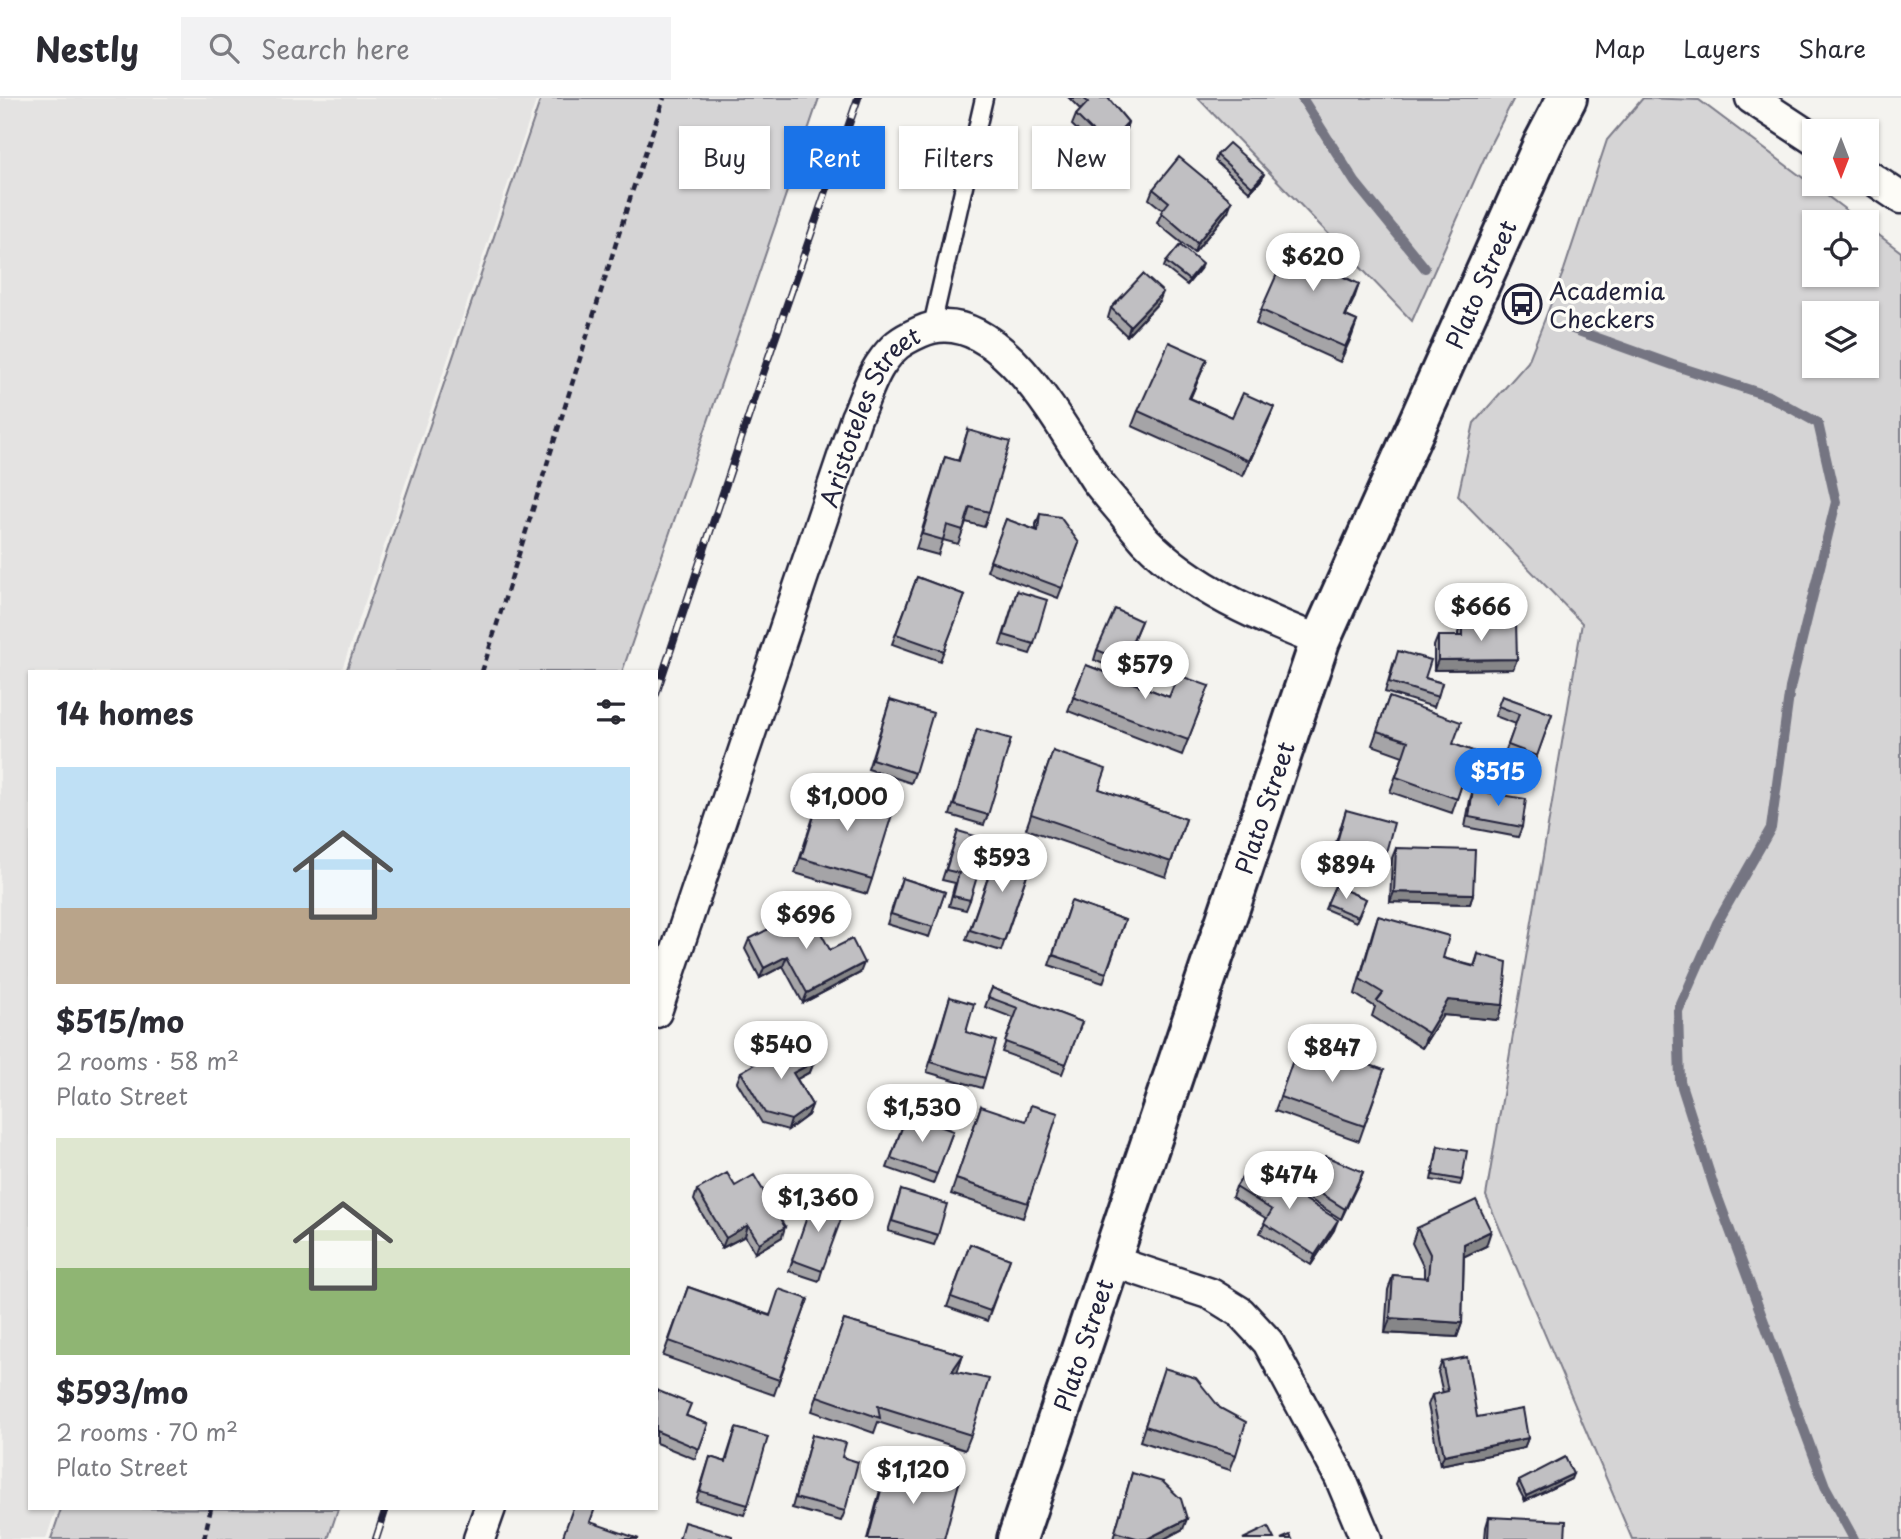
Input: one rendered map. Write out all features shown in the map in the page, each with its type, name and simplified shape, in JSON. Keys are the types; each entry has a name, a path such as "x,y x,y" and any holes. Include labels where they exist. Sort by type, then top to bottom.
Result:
{"street":[{"name":"Plato Street","path":"1017,1539 1320,641 1543,144 1567,98"},
{"path":"1751,98 1802,131"},
{"path":"1880,184 1901,198"},
{"name":"Aristoteles Street","path":"658,1006 856,418 879,366 899,342 932,326 957,327 988,339 1039,392 1098,482 1146,541 1187,576 1268,620 1320,641"},
{"path":"1111,1261 1211,1294 1240,1311 1268,1342 1340,1477 1366,1539"},
{"path":"480,1539 489,1510"}],"lane":[{"path":"932,326 984,98"}],"path":[{"path":"483,670 664,98"},
{"path":"204,1539 211,1510"}],"shaded area":[{"path":"0,98 537,98 342,670 28,670 28,1510 56,1510 46,1539 0,1539"},
{"path":"541,98 819,98 809,126 784,126 784,189 788,189 623,670 347,670"},
{"path":"1198,98 1514,98 1491,143 1412,321"},
{"path":"1643,98 1699,100 1802,177 1802,196 1827,196 1846,210 1802,210 1802,287 1879,287 1879,235 1901,252 1901,1539 1632,1539 1486,1196 1582,623 1458,496 1474,423 1528,362 1564,270 1607,140"},
{"path":"60,1510 338,1510 328,1539 51,1539"}],"building":[{"path":"1083,98 1108,98 1128,122 1124,126 1087,126 1076,115 1088,102"},
{"path":"1229,143 1264,174 1252,187 1217,155"},
{"path":"1179,157 1232,201 1197,243 1161,212 1169,202 1153,189"},
{"path":"1293,238 1345,261 1339,275 1359,284 1345,316 1357,321 1345,347 1261,310"},
{"path":"1180,245 1202,264 1189,280 1166,262"},
{"path":"1143,274 1163,292 1130,326 1111,308"},
{"path":"1169,342 1207,359 1189,398 1232,417 1243,393 1274,407 1249,461 1138,411"},
{"path":"968,430 1010,442 989,512 970,507 963,530 947,525 943,540 922,534 945,457 959,461"},
{"path":"1040,514 1060,517 1079,543 1062,588 990,561 1006,519 1038,531"},
{"path":"917,577 965,595 944,651 896,634"},
{"path":"1017,591 1047,600 1034,644 1004,635"},
{"path":"1115,609 1141,621 1124,661 1097,650"},
{"path":"1516,622 1517,659 1438,660 1438,636 1462,636 1462,623"},
{"path":"1398,651 1431,660 1425,678 1442,683 1438,697 1389,682"},
{"path":"1086,665 1169,697 1178,675 1209,686 1188,740 1073,697"},
{"path":"1502,696 1552,714 1537,756 1508,745 1519,714 1498,706"},
{"path":"1389,697 1461,722 1453,744 1473,751 1457,799 1396,777 1408,741 1377,731"},
{"path":"890,700 933,713 915,773 872,759"},
{"path":"977,729 1011,739 988,815 954,805"},
{"path":"1053,751 1106,769 1099,789 1186,819 1171,862 1031,814"},
{"path":"823,787 894,808 872,879 801,858"},
{"path":"1473,790 1526,799 1522,827 1469,817"},
{"path":"1346,810 1394,823 1382,867 1358,860 1361,849 1337,842"},
{"path":"958,831 988,840 970,900 953,896 959,873 946,870"},
{"path":"999,846 1033,857 1004,941 970,930"},
{"path":"1396,848 1475,850 1473,894 1394,892"},
{"path":"902,878 945,892 933,927 891,914"},
{"path":"1335,886 1366,899 1358,917 1327,904"},
{"path":"1071,901 1125,920 1106,973 1053,955"},
{"path":"808,909 830,950 852,939 864,963 807,993 787,956 764,968 749,939"},
{"path":"1378,916 1449,936 1443,958 1475,967 1478,954 1507,962 1503,1005 1448,1000 1428,1033 1377,1001 1383,993 1360,979"},
{"path":"992,988 1082,1022 1066,1064 1005,1042 1018,1008 988,997"},
{"path":"950,997 974,1004 966,1032 996,1041 985,1078 931,1062"},
{"path":"800,1037 814,1062 793,1073 812,1105 791,1120 765,1113 741,1072"},
{"path":"1300,1041 1384,1070 1364,1126 1280,1097"},
{"path":"1031,1105 1058,1113 1028,1203 956,1179 981,1106 1026,1121"},
{"path":"907,1114 953,1131 937,1174 891,1158"},
{"path":"1438,1146 1467,1151 1462,1180 1433,1175"},
{"path":"1325,1156 1363,1172 1345,1209 1312,1188"},
{"path":"1250,1165 1338,1220 1315,1255 1264,1223 1272,1210 1236,1187"},
{"path":"727,1173 735,1186 754,1175 785,1227 759,1243 748,1225 726,1238 697,1190"},
{"path":"901,1190 947,1204 938,1235 892,1221"},
{"path":"814,1197 845,1208 822,1271 792,1260"},
{"path":"1476,1200 1491,1231 1464,1244 1462,1323 1390,1318 1393,1275 1428,1278 1430,1254 1417,1228"},
{"path":"970,1244 1010,1259 990,1311 951,1297"},
{"path":"688,1287 770,1316 779,1289 808,1299 779,1380 669,1341"},
{"path":"844,1320 963,1355 952,1371 989,1379 971,1435 878,1406 880,1418 817,1396"},
{"path":"1467,1357 1477,1417 1523,1409 1528,1438 1444,1455 1432,1395 1448,1391 1442,1362"},
{"path":"1164,1368 1196,1378 1220,1408 1246,1422 1236,1455 1145,1426"},
{"path":"658,1391 691,1404 686,1416 708,1424 699,1449 658,1432"},
{"path":"736,1428 768,1437 748,1505 700,1491 710,1457 726,1462"},
{"path":"812,1435 846,1443 842,1457 858,1462 845,1511 795,1498"},
{"path":"1565,1457 1573,1474 1526,1496 1519,1481"},
{"path":"888,1464 959,1483 944,1539 868,1539"},
{"path":"1132,1473 1163,1482 1181,1499 1187,1519 1147,1539 1115,1532"},
{"path":"572,1510 594,1510 590,1522 639,1539 562,1539"},
{"path":"1489,1517 1566,1521 1565,1539 1488,1539"},
{"path":"684,1522 732,1536 732,1539 679,1539"},
{"path":"1268,1527 1274,1539 1243,1539"}],"waterway":[{"path":"1302,98 1355,182 1425,268"},
{"path":"1570,328 1769,396 1818,423 1836,502 1790,688 1771,828 1717,923 1678,1011 1680,1081 1715,1190 1825,1486 1854,1539"}],"railway":[{"path":"658,688 858,98"},
{"path":"376,1539 385,1510"}],"place":[{"name":"Academia Checkers","path":"1522,304"}]}
